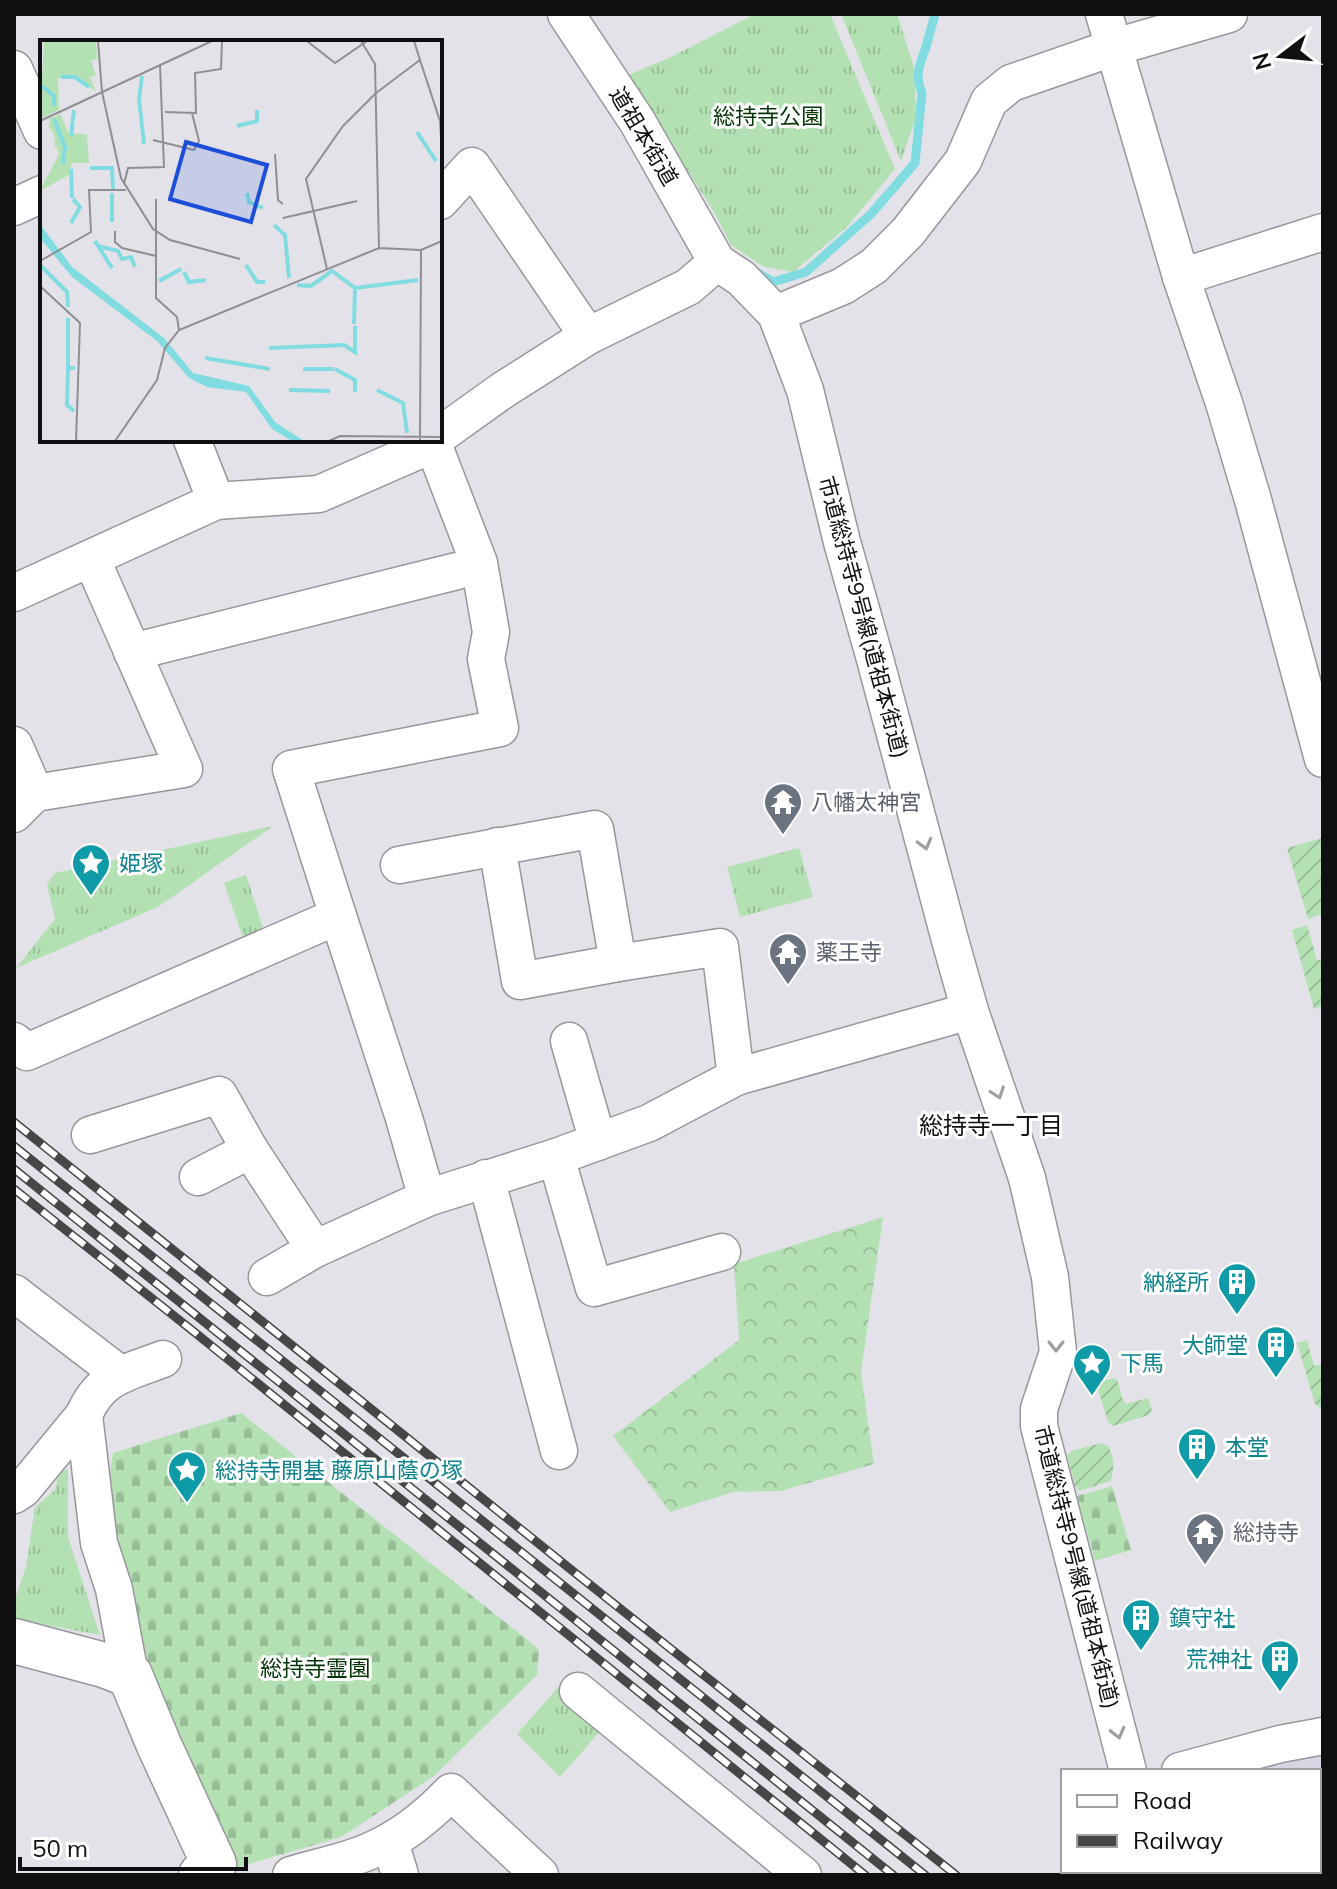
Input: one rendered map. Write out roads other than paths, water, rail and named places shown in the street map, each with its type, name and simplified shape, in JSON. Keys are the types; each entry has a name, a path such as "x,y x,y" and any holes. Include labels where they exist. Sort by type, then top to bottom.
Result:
{"street":[{"name":"道祖本街道","path":"566,14 637,121 717,262"},
{"path":"442,430 588,336 688,287 717,262 741,278 776,314 843,286 874,266 908,232 963,161 989,101 1011,83 1110,30 1229,14"},
{"path":"1110,30 1181,277 1249,486 1323,759"},
{"path":"14,69 40,127"},
{"path":"442,199 472,166 588,336"},
{"path":"14,207 40,195"},
{"path":"1181,277 1323,232"},
{"name":"市道総持寺9号線(道祖本街道)","path":"776,314 805,390 842,542 970,1011 1027,1178 1050,1277 1058,1352 1039,1409 1039,1426 1127,1769"},
{"path":"193,442 216,501"},
{"path":"14,593 216,501 319,494 424,442 479,563 491,632 486,659 500,728 291,769 427,1198"},
{"path":"14,745 24,804 184,769 92,560"},
{"path":"132,652 457,571"},
{"path":"399,865 595,829 614,971"},
{"path":"497,846 520,981 614,971 720,947 736,1077"},
{"path":"14,1041 27,1052 338,916"},
{"path":"267,1277 315,1249 427,1198 556,1157 649,1123 736,1077 970,1011"},
{"path":"569,1041 598,1142"},
{"path":"90,1135 219,1095 250,1150 315,1249"},
{"path":"198,1177 250,1150"},
{"path":"556,1157 594,1288 722,1252"},
{"path":"486,1178 559,1451"},
{"path":"14,1293 121,1375"},
{"path":"17,1484 84,1415 89,1401 103,1385 163,1359"},
{"path":"84,1415 99,1543 114,1589 130,1675 216,1872"},
{"path":"14,1641 130,1675"},
{"path":"578,1691 803,1875"},
{"path":"1187,1769 1323,1736"},
{"path":"291,1875 367,1853 395,1858 451,1792 540,1875"}],"waterway":[{"path":"756,272 773,282 806,272 871,214 915,163 922,93 919,70 935,14"}],"railway":[{"path":"14,1122 956,1875"},
{"path":"14,1146 925,1875"},
{"path":"14,1169 893,1875"},
{"path":"14,1189 865,1875"}],"place":[{"name":"八幡太神宮","path":"783,836"},
{"name":"姫塚","path":"91,897"},
{"name":"薬王寺","path":"788,986"},
{"name":"納経所","path":"1237,1316"},
{"name":"大師堂","path":"1276,1379"},
{"name":"下馬","path":"1092,1397"},
{"name":"本堂","path":"1197,1481"},
{"name":"総持寺開基 藤原山蔭の塚","path":"187,1504"},
{"name":"総持寺","path":"1205,1566"},
{"name":"鎮守社","path":"1141,1652"},
{"name":"荒神社","path":"1280,1693"}],"district":[{"name":"総持寺一丁目","path":"991,1125"}],"park label":[{"name":"総持寺公園","path":"768,116"},
{"name":"総持寺霊園","path":"315,1668"}]}
